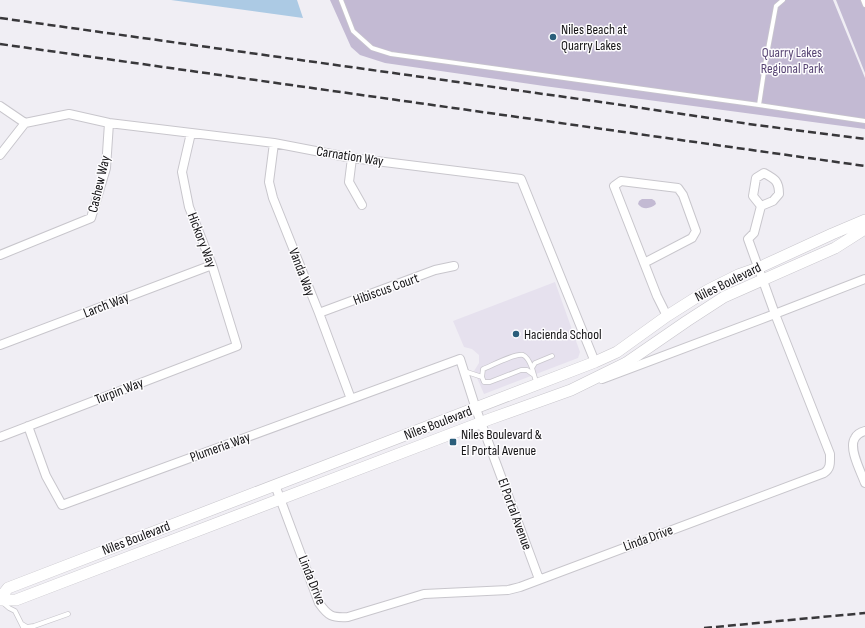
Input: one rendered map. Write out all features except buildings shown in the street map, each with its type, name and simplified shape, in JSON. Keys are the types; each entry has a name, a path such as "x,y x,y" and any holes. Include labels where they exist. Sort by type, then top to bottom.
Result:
{"main road":[{"name":"Niles Boulevard","path":"0,599 8,588 275,484 476,408 535,380 595,362 616,352 667,316 708,290 738,275 758,268 865,220"},
{"name":"Niles Boulevard","path":"0,599 16,600 571,390 626,363 687,321 724,298 835,248 865,229"},
{"path":"661,339 667,316 687,321"}],"street":[{"path":"0,106 25,123 0,155"},
{"name":"Carnation Way","path":"25,123 69,114 109,123 274,143 352,158 521,179 595,362"},
{"name":"Cashew Way","path":"0,255 91,218 106,168 109,123"},
{"name":"Hickory Way","path":"191,133 182,172 189,208 212,265 237,346"},
{"name":"Vanda Way","path":"274,143 269,182 273,198 350,399"},
{"path":"352,158 349,182 362,205"},
{"path":"644,263 692,238 696,231 683,195 678,188 621,181 614,186 644,263 657,296 667,316"},
{"name":"Linda Drive","path":"275,484 319,603 326,613 339,618 348,617 424,594 508,590 828,470 830,465 830,454 762,280 748,239 754,232 761,206"},
{"name":"Larch Way","path":"0,345 212,265"},
{"name":"Hibiscus Court","path":"318,313 435,270 454,266"},
{"name":"Niles Boulevard","path":"571,390 620,373 865,279"},
{"name":"Turpin Way","path":"0,437 237,346"},
{"name":"Plumeria Way","path":"28,426 46,476 62,505 460,359"},
{"name":"El Portal Avenue","path":"460,359 481,423 539,579"},
{"path":"865,430 854,438 852,446 865,483"}],"lane":[{"path":"341,0 353,31 372,48 391,54 759,105 865,122"},
{"path":"759,105 776,6 783,0"},
{"path":"863,0 865,4"},
{"path":"522,355 527,358 532,368 535,380 527,370 521,370 490,382 484,382 482,377 483,369 513,356 522,355"},
{"path":"532,368 535,363 552,356"},
{"path":"464,373 467,372 482,377"},
{"path":"0,599 9,608 15,611 22,626 34,626 68,614"}],"shaded area":[{"name":"Hacienda School","path":"555,282 580,352 578,358 484,394 474,371 479,363 479,355 472,349 464,347 453,321"}],"green space":[{"name":"Quarry Lakes Regional Park","path":"330,0 833,0 865,78 865,129 385,63 360,55 351,47"},
{"path":"836,0 865,0 865,73"},
{"path":"642,199 652,199 656,204 649,208 644,208 638,204"}],"water":[{"path":"171,0 297,0 303,18"}],"railway":[{"path":"0,18 756,125 865,139"},
{"path":"0,44 865,166"},
{"path":"704,628 865,613"}],"place":[{"name":"Niles Beach at Quarry Lakes","path":"553,37"},
{"name":"Hacienda School","path":"516,334"},
{"name":"Niles Boulevard & El Portal Avenue","path":"453,442"}]}
